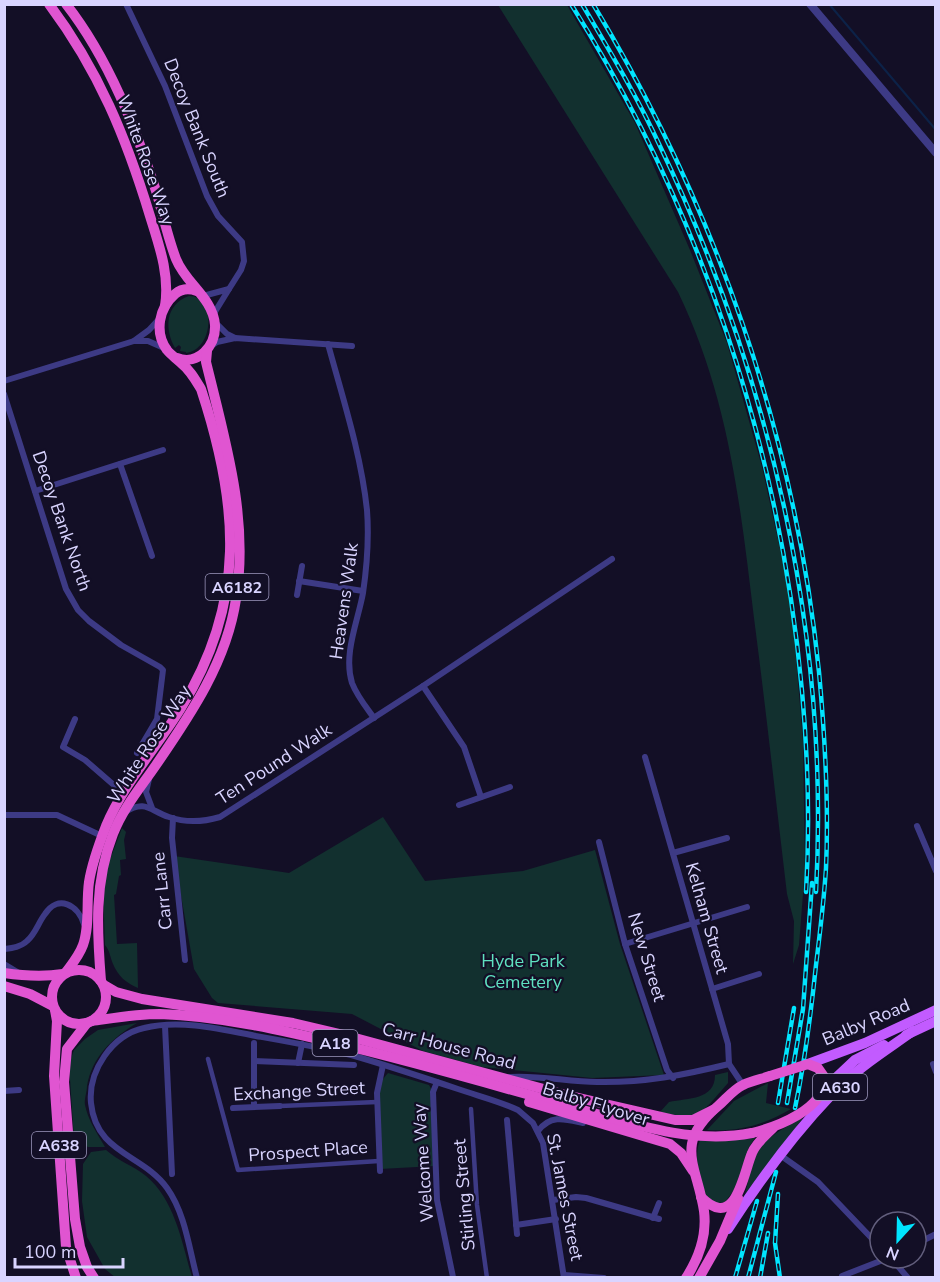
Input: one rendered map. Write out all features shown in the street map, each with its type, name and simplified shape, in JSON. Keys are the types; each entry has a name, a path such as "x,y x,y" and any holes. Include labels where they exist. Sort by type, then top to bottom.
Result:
{"highway":[{"name":"White Rose Way","path":"49,4 90,66 122,131 161,253 167,285 160,333 171,354 194,377 201,389 224,480 230,526 227,588 221,622 203,669 180,709 123,793 102,836 89,882 83,945 65,973"},
{"name":"White Rose Way","path":"66,4 99,55 122,100 156,192 176,260 200,294 213,318 214,332 206,362 233,475 240,522 240,561 236,599 225,641 214,669 185,723 123,813 114,832 101,873 98,909 102,983"},
{"path":"165,306 177,292 185,288 200,294"},
{"path":"171,354 192,360 208,349"},
{"path":"4,973 49,977 65,973 80,970 96,976 102,983 106,996 105,1005 101,1014 89,1022 73,1024 62,1019 54,1008 51,998 53,987 65,973"},
{"name":"Carr House Road","path":"102,983 122,994 142,999 293,1023 566,1095 675,1120 693,1120 713,1110"},
{"path":"4,986 30,994 54,1008"},
{"name":"A638","path":"54,1008 57,1021 54,1076 66,1238 76,1278"},
{"name":"Carr House Road","path":"89,1022 134,1015 191,1017 307,1036 445,1071 572,1107"},
{"name":"A638","path":"89,1022 67,1048 64,1082 75,1219 80,1247 87,1267 94,1278"},
{"name":"Balby Flyover","path":"700,1197 691,1158 692,1140 698,1128 713,1110 742,1085 808,1064"},
{"name":"A630","path":"808,1064 818,1068 825,1078 822,1091"},
{"name":"Balby Flyover","path":"445,1071 531,1102 670,1144 681,1153 693,1171"},
{"name":"Balby Flyover","path":"572,1107 658,1130 710,1138 730,1137 773,1128 793,1119 822,1091"},
{"name":"Balby Flyover","path":"740,1192 755,1148 773,1128"},
{"path":"700,1197 711,1205 722,1208 732,1203 740,1192"},
{"name":"A630","path":"699,1278 720,1241 740,1192"},
{"name":"A630","path":"686,1278 695,1262 704,1236 704,1211 700,1197"}],"main road":[{"name":"Balby Road","path":"808,1064 865,1043 936,1010"},
{"name":"Balby Flyover","path":"822,1091 855,1060 936,1021"},
{"name":"Balby Flyover","path":"780,1155 833,1093 870,1062 913,1031"},
{"name":"A630","path":"720,1241 780,1155"}],"street":[{"name":"Decoy Bank South","path":"126,4 165,86 207,196 218,216 242,242 244,248 241,270 213,318"},
{"path":"810,4 936,153"},
{"path":"200,294 229,289"},
{"path":"4,381 134,341 161,317"},
{"path":"213,318 227,334 235,338"},
{"path":"208,349 217,342 235,338 352,346"},
{"path":"134,341 156,343 171,354"},
{"name":"Heavens Walk","path":"328,344 363,482 367,533 363,591 349,660 352,682 374,718"},
{"name":"Decoy Bank North","path":"4,394 66,589 78,610 101,631 163,670 157,720 137,753"},
{"path":"35,491 163,450"},
{"path":"120,464 152,556"},
{"path":"374,718 612,559"},
{"path":"297,596 302,566"},
{"path":"299,581 363,591"},
{"path":"423,686 464,747 481,797"},
{"name":"Ten Pound Walk","path":"152,808 173,818 192,822 220,817 374,718"},
{"path":"75,719 63,747 85,760 123,793"},
{"name":"Kelham Street","path":"645,757 728,1044 729,1064 742,1085"},
{"path":"123,813 137,806 152,808 147,792 150,773"},
{"path":"459,805 510,787"},
{"path":"4,815 57,815 102,836"},
{"name":"Carr Lane","path":"173,818 172,838 185,960"},
{"path":"917,826 936,871"},
{"path":"674,853 727,838"},
{"name":"New Street","path":"599,842 626,944 667,1070 673,1078"},
{"path":"6,950 25,944 38,929 45,913 57,905 69,905 76,908 86,930"},
{"path":"626,944 747,907"},
{"path":"4,964 22,975"},
{"path":"712,989 759,974"},
{"path":"165,1026 172,1174"},
{"name":"St. James Street","path":"197,1278 173,1197 165,1185 151,1172 110,1143 93,1116 90,1094 94,1074 108,1051 125,1036 136,1030 165,1026 202,1027 302,1044 383,1065 518,1110 538,1131 543,1143 564,1276"},
{"path":"254,1043 254,1107"},
{"path":"298,1063 302,1044"},
{"path":"208,1059 222,1110"},
{"path":"254,1061 354,1065"},
{"path":"503,1077 548,1077 596,1082 673,1078 729,1064"},
{"path":"933,1064 936,1072"},
{"name":"Prospect Place","path":"380,1171 377,1102 383,1065"},
{"name":"Welcome Way","path":"437,1082 433,1092 437,1194 453,1278"},
{"path":"4,1090 19,1090"},
{"name":"Exchange Street","path":"222,1110 377,1102"},
{"name":"Stirling Street","path":"471,1109 475,1185 487,1278"},
{"name":"Prospect Place","path":"222,1110 238,1170 379,1161"},
{"path":"538,1131 543,1124 555,1118 622,1130"},
{"path":"507,1120 517,1234"},
{"path":"780,1155 819,1182 868,1234"},
{"path":"163,1163 172,1163"},
{"path":"553,1200 586,1198 656,1219 658,1203"},
{"path":"516,1225 556,1219"},
{"path":"842,1276 868,1266"},
{"path":"564,1276 604,1278"}],"green space":[{"path":"498,5 567,5 635,123 727,343 762,467 784,567 794,634 803,742 805,868 799,945 793,964 794,921 787,894 743,533 730,452 709,371 678,292"},
{"path":"189,296 198,298 204,304 208,313 208,323 207,333 202,342 196,349 186,353 180,351 179,345 175,348 168,326 175,305"},
{"name":"Hyde Park Cemetery","path":"383,817 425,881 523,871 595,850 620,944 664,1075 592,1078 482,1067 423,1051 352,1014 218,1003 212,998 194,969 174,856 289,873"},
{"path":"122,828 126,832 124,840 126,859 120,860 121,875 114,895 117,944 137,943 138,988 120,976 105,945 103,888 109,862"},
{"path":"137,1023 104,1049 93,1066 87,1086 85,1105 105,1147 88,1147 74,1139 69,1064 74,1050 98,1030"},
{"path":"728,1072 728,1083 700,1112 684,1116 660,1112 669,1102 705,1093 714,1083 715,1075"},
{"path":"388,1073 429,1085 433,1092 435,1166 380,1169 378,1085"},
{"path":"768,1083 766,1103 791,1109 750,1126 729,1130 707,1130 734,1101"},
{"path":"801,1118 745,1194 752,1164 759,1149 773,1135"},
{"path":"755,1138 749,1147 737,1186 725,1202 717,1203 705,1194 700,1182 697,1153 700,1140 725,1141"},
{"path":"106,1150 146,1176 164,1197 181,1236 192,1277 115,1277 105,1269 87,1237 82,1201 83,1164 91,1152"}],"waterway":[{"path":"829,4 936,130"}],"railway":[{"path":"571,4 617,83 659,164 695,248 727,334 754,421 775,510 791,600 802,691 808,791 806,892"},
{"path":"582,4 641,108 698,232 732,322 761,414 784,508 802,603 813,699 818,796 816,892"},
{"path":"593,4 637,82 677,161 712,243 743,326 769,410 791,496 807,584 819,672 827,794 824,892 805,1055 795,1108"},
{"path":"787,1103 803,1009 812,883"},
{"path":"778,1103 794,1008"},
{"path":"748,1278 776,1172"},
{"path":"778,1194 775,1243 780,1278"},
{"path":"735,1278 757,1201"},
{"path":"760,1278 768,1233"}]}
